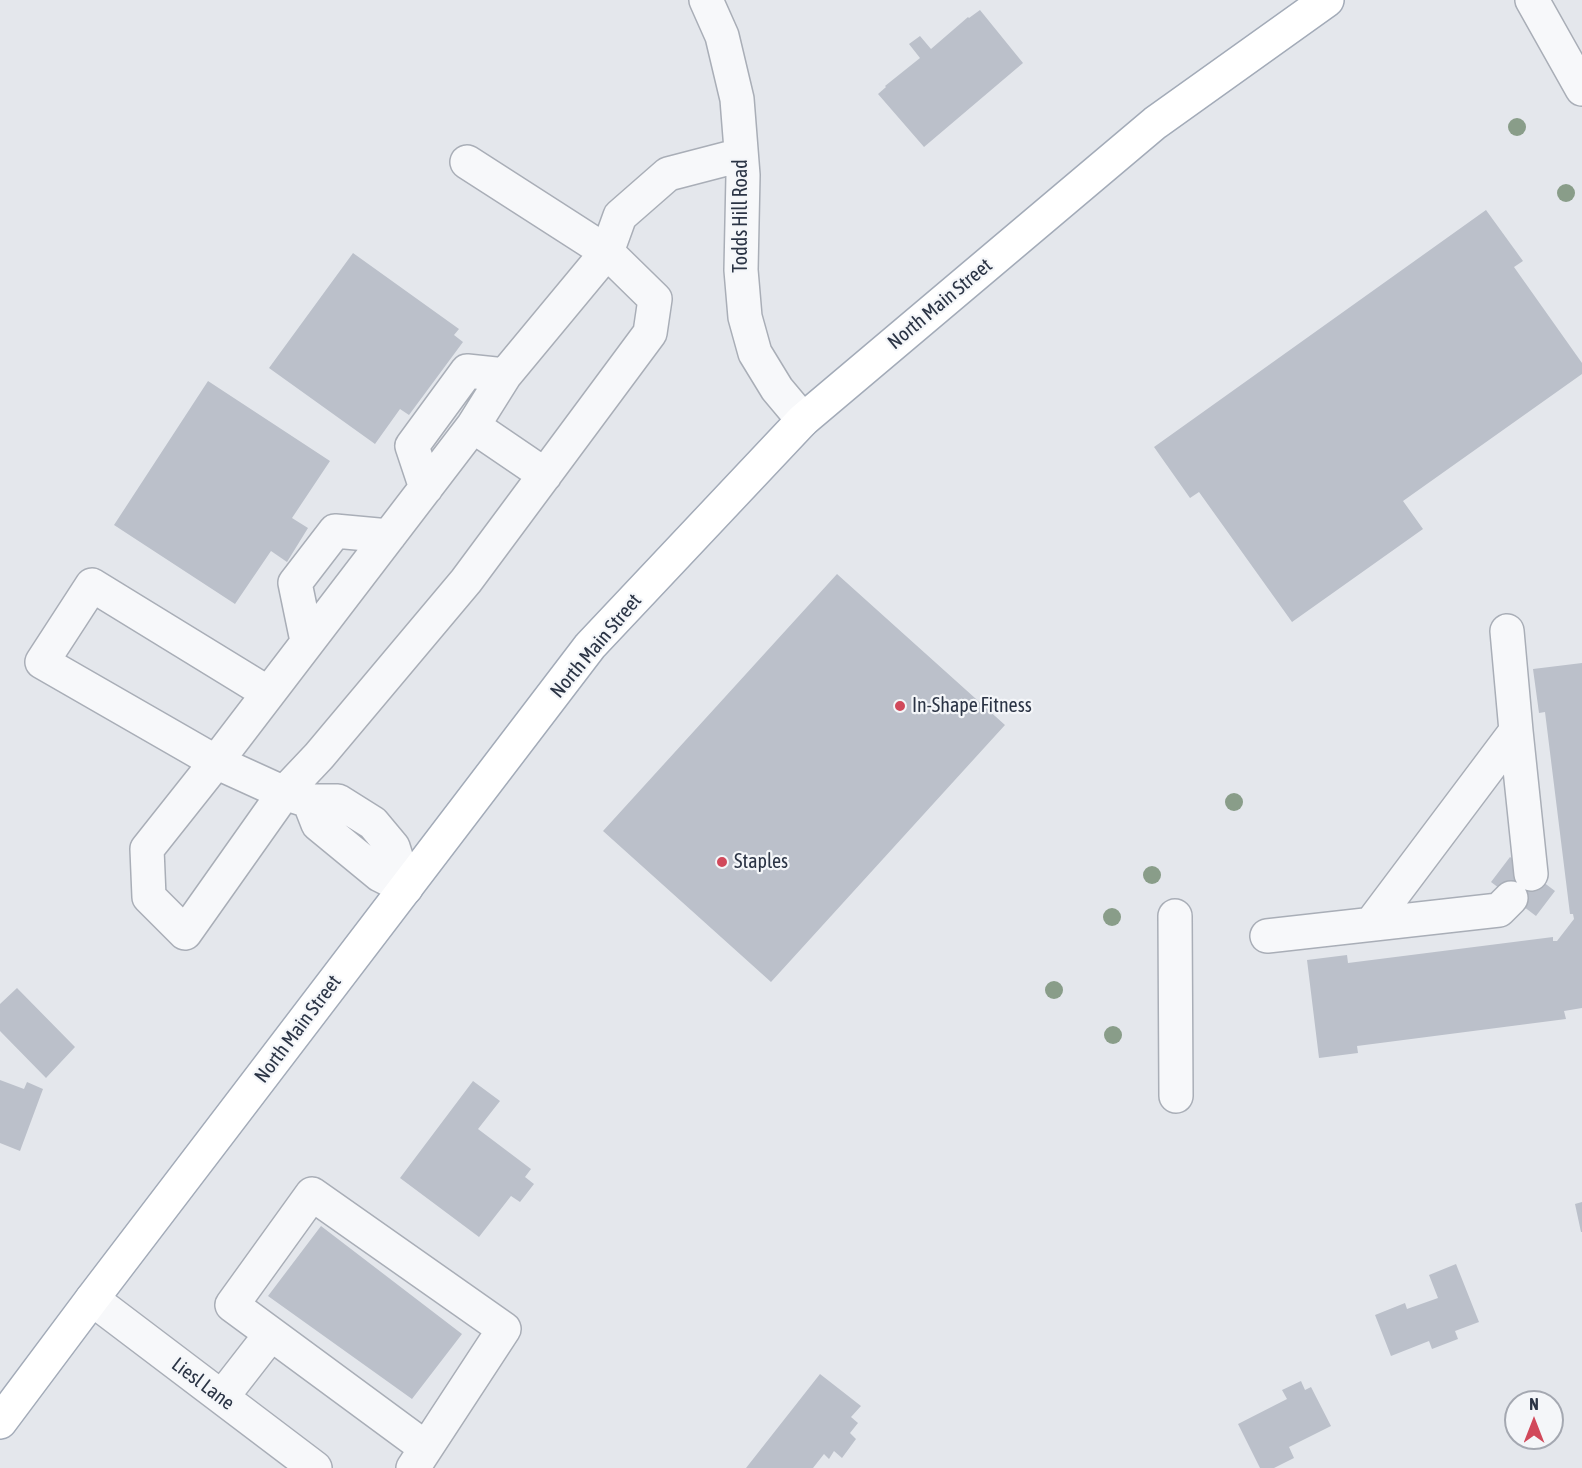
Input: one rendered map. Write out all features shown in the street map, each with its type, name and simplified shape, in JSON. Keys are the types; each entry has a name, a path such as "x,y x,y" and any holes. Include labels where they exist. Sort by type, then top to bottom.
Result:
{"main road":[{"name":"North Main Street","path":"0,1422 590,646 803,420 1155,123 1327,0"}],"street":[{"name":"Todds Hill Road","path":"706,0 722,36 737,99 743,175 741,270 744,317 755,353 777,389 803,420"},
{"path":"1532,0 1582,89"},
{"path":"467,162 607,252 655,299 650,333 466,581 319,756 296,797 185,933 149,897 147,849 473,426 505,375 607,252 620,216 668,174 741,155"},
{"path":"426,488 412,446 468,371 505,375"},
{"path":"473,426 545,475"},
{"path":"308,641 295,583 335,531 389,536"},
{"path":"268,693 92,585 42,662 216,762 296,797 318,824 380,874 406,888"},
{"path":"1267,936 1499,910 1521,886 1516,731 1507,631"},
{"path":"1371,924 1516,731"},
{"path":"1175,916 1176,1096"},
{"path":"312,1194 504,1329 420,1458 271,1334 231,1305 312,1194"},
{"name":"Liesl Lane","path":"92,1299 315,1468"},
{"path":"222,1397 271,1334"}],"building":[{"path":"980,10 1023,63 924,147 878,94 920,58 909,44 920,36 931,49 968,17"},
{"path":"1486,210 1523,261 1514,267 1582,363 1582,374 1403,501 1423,529 1292,622 1199,492 1190,498 1154,447"},
{"path":"353,253 459,329 454,335 463,342 409,415 400,409 375,444 269,368"},
{"path":"208,381 330,461 292,518 308,528 287,562 271,551 235,604 114,525"},
{"path":"837,574 1005,725 771,982 603,831"},
{"path":"1582,663 1582,1008 1564,1011 1566,1019 1357,1046 1358,1053 1319,1058 1307,960 1347,955 1348,963 1553,937 1553,941 1557,941 1574,919 1573,914 1570,914 1545,712 1539,713 1533,669"},
{"path":"1510,857 1555,891 1536,916 1491,882"},
{"path":"17,988 75,1047 46,1078 0,1031 0,1004"},
{"path":"0,1080 24,1089 27,1082 43,1089 20,1151 0,1143"},
{"path":"473,1081 500,1101 478,1129 531,1169 525,1177 534,1184 520,1202 511,1196 479,1237 400,1178"},
{"path":"1582,1202 1582,1232 1581,1232 1575,1204"},
{"path":"321,1226 462,1334 412,1399 268,1296"},
{"path":"1456,1264 1479,1322 1455,1331 1458,1339 1432,1349 1429,1341 1391,1356 1375,1315 1405,1303 1407,1309 1438,1298 1429,1275"},
{"path":"820,1374 861,1406 851,1417 858,1423 850,1433 856,1439 842,1458 834,1451 829,1459 824,1454 813,1468 746,1468"},
{"path":"1301,1381 1305,1390 1311,1387 1331,1426 1289,1447 1294,1458 1274,1468 1260,1468 1238,1424 1287,1399 1282,1390"}],"place":[{"name":"In-Shape Fitness","path":"900,706"},
{"name":"Staples","path":"722,862"}]}
